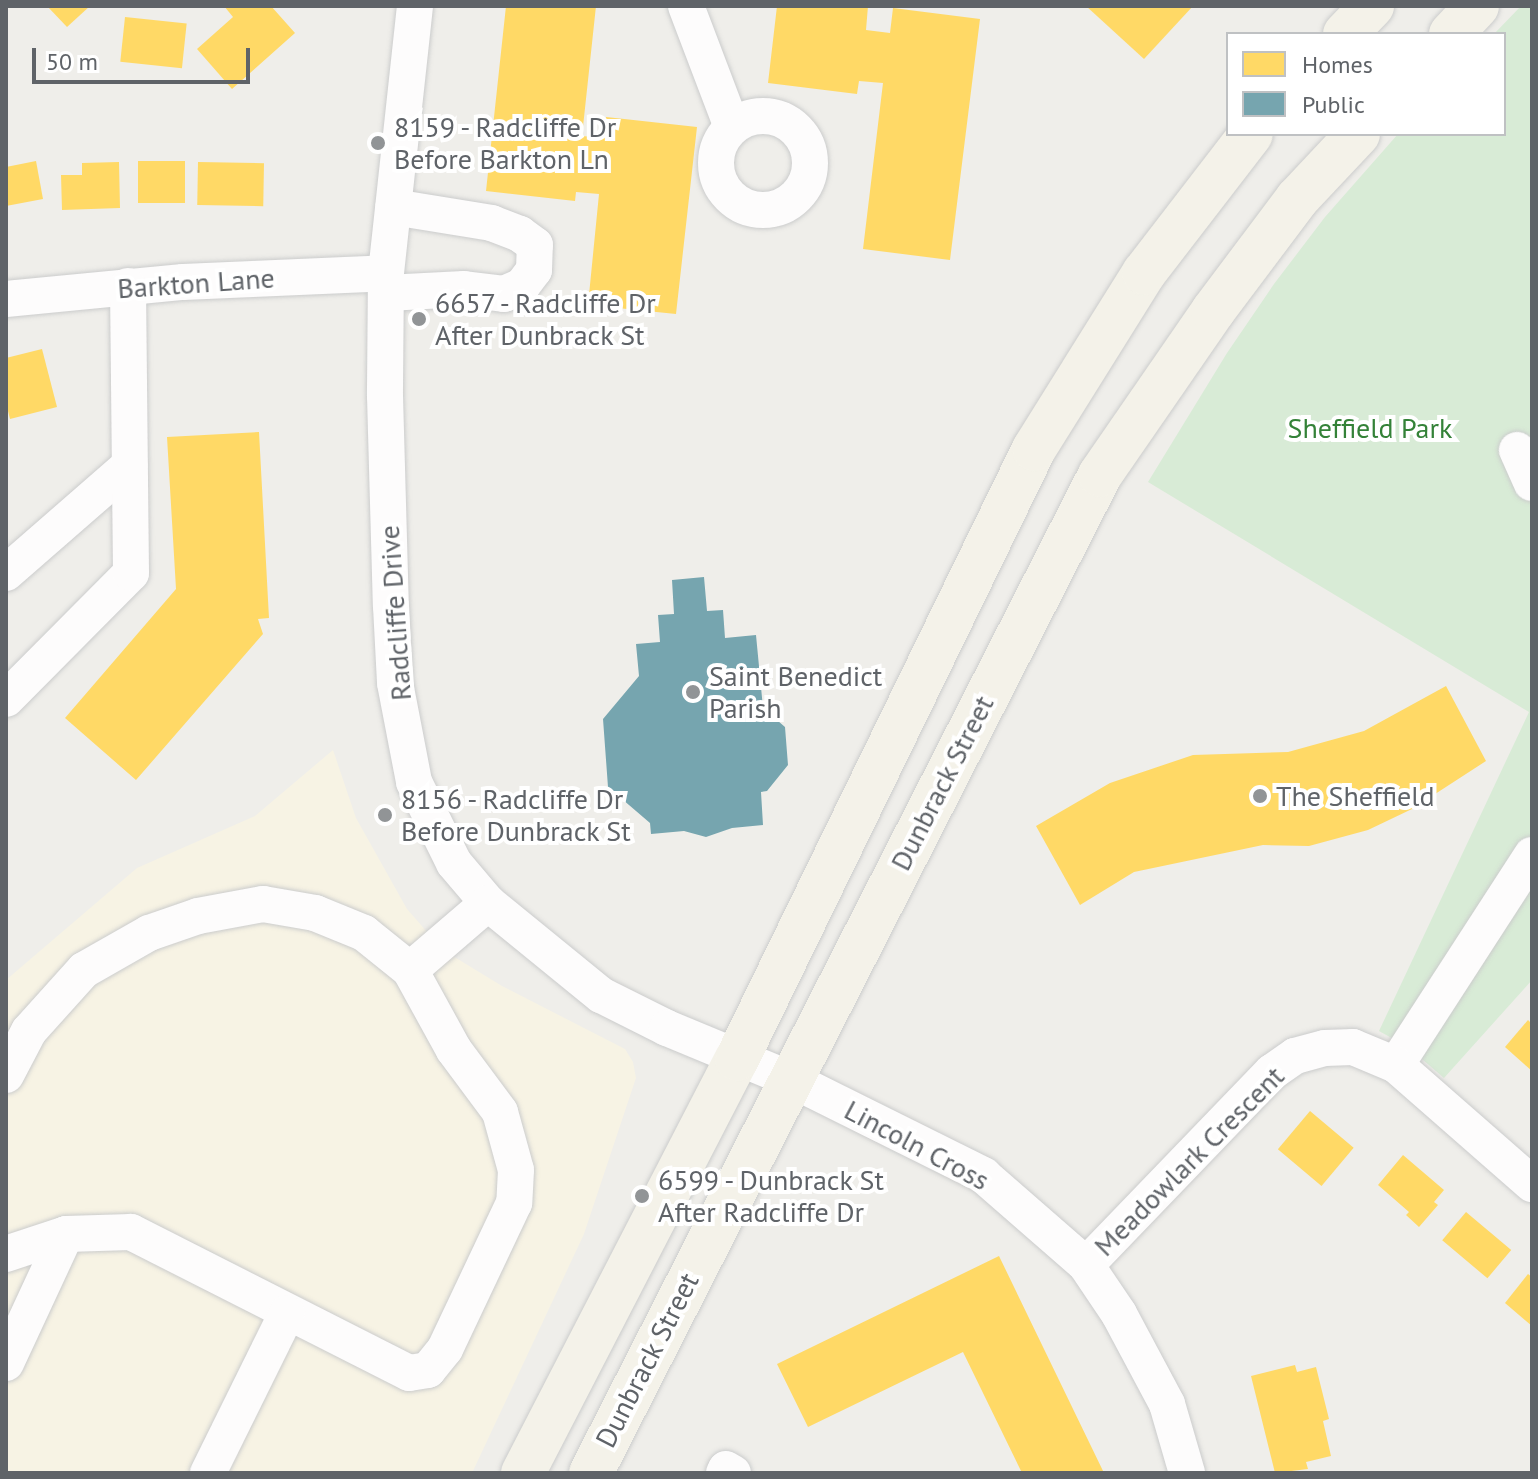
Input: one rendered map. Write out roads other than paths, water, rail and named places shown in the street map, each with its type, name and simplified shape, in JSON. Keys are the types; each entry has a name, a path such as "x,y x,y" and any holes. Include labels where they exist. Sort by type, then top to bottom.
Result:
{"main road":[{"path":"1347,32 1372,6"},
{"path":"1453,32 1477,6"},
{"name":"Dunbrack Street","path":"523,1473 737,1059 1034,449 1144,273 1249,136"},
{"name":"Dunbrack Street","path":"591,1473 1100,475 1213,311 1297,199 1356,136"}],"street":[{"name":"Radcliffe Drive","path":"415,6 386,283 385,396 395,683 414,782 454,863 488,903 601,995 737,1059"},
{"path":"686,6 732,127"},
{"name":"Barkton Lane","path":"6,299 128,286 386,283 504,294 522,286 534,270 535,245 520,234 492,223 393,207"},
{"path":"6,699 131,573 128,286"},
{"path":"1517,450 1532,483"},
{"path":"6,573 130,465"},
{"path":"1396,1065 1532,855"},
{"path":"410,970 488,903"},
{"path":"6,1075 29,1031 84,970 149,933 198,916 263,904 315,913 364,933 410,970 454,1050 500,1112 516,1170 514,1203 445,1349 428,1370 409,1373 131,1232 66,1234 6,1254"},
{"name":"Meadowlark Crescent","path":"1086,1265 1272,1072 1295,1056 1325,1048 1353,1047 1396,1065 1532,1184"},
{"name":"Lincoln Cross","path":"737,1059 790,1079 983,1175 1086,1265 1119,1314 1167,1404 1187,1473"},
{"path":"6,1363 66,1234"},
{"path":"208,1473 287,1313"},
{"path":"724,1473 726,1469 733,1473"}],"place":[{"name":"8159 - Radcliffe Dr Before Barkton Ln","path":"378,143"},
{"name":"6657 - Radcliffe Dr After Dunbrack St","path":"419,319"},
{"name":"Saint Benedict Parish","path":"693,692"},
{"name":"The Sheffield","path":"1260,796"},
{"name":"8156 - Radcliffe Dr Before Dunbrack St","path":"385,815"},
{"name":"6599 - Dunbrack St After Radcliffe Dr","path":"642,1196"}],"park label":[{"name":"Sheffield Park","path":"1370,428"}]}
